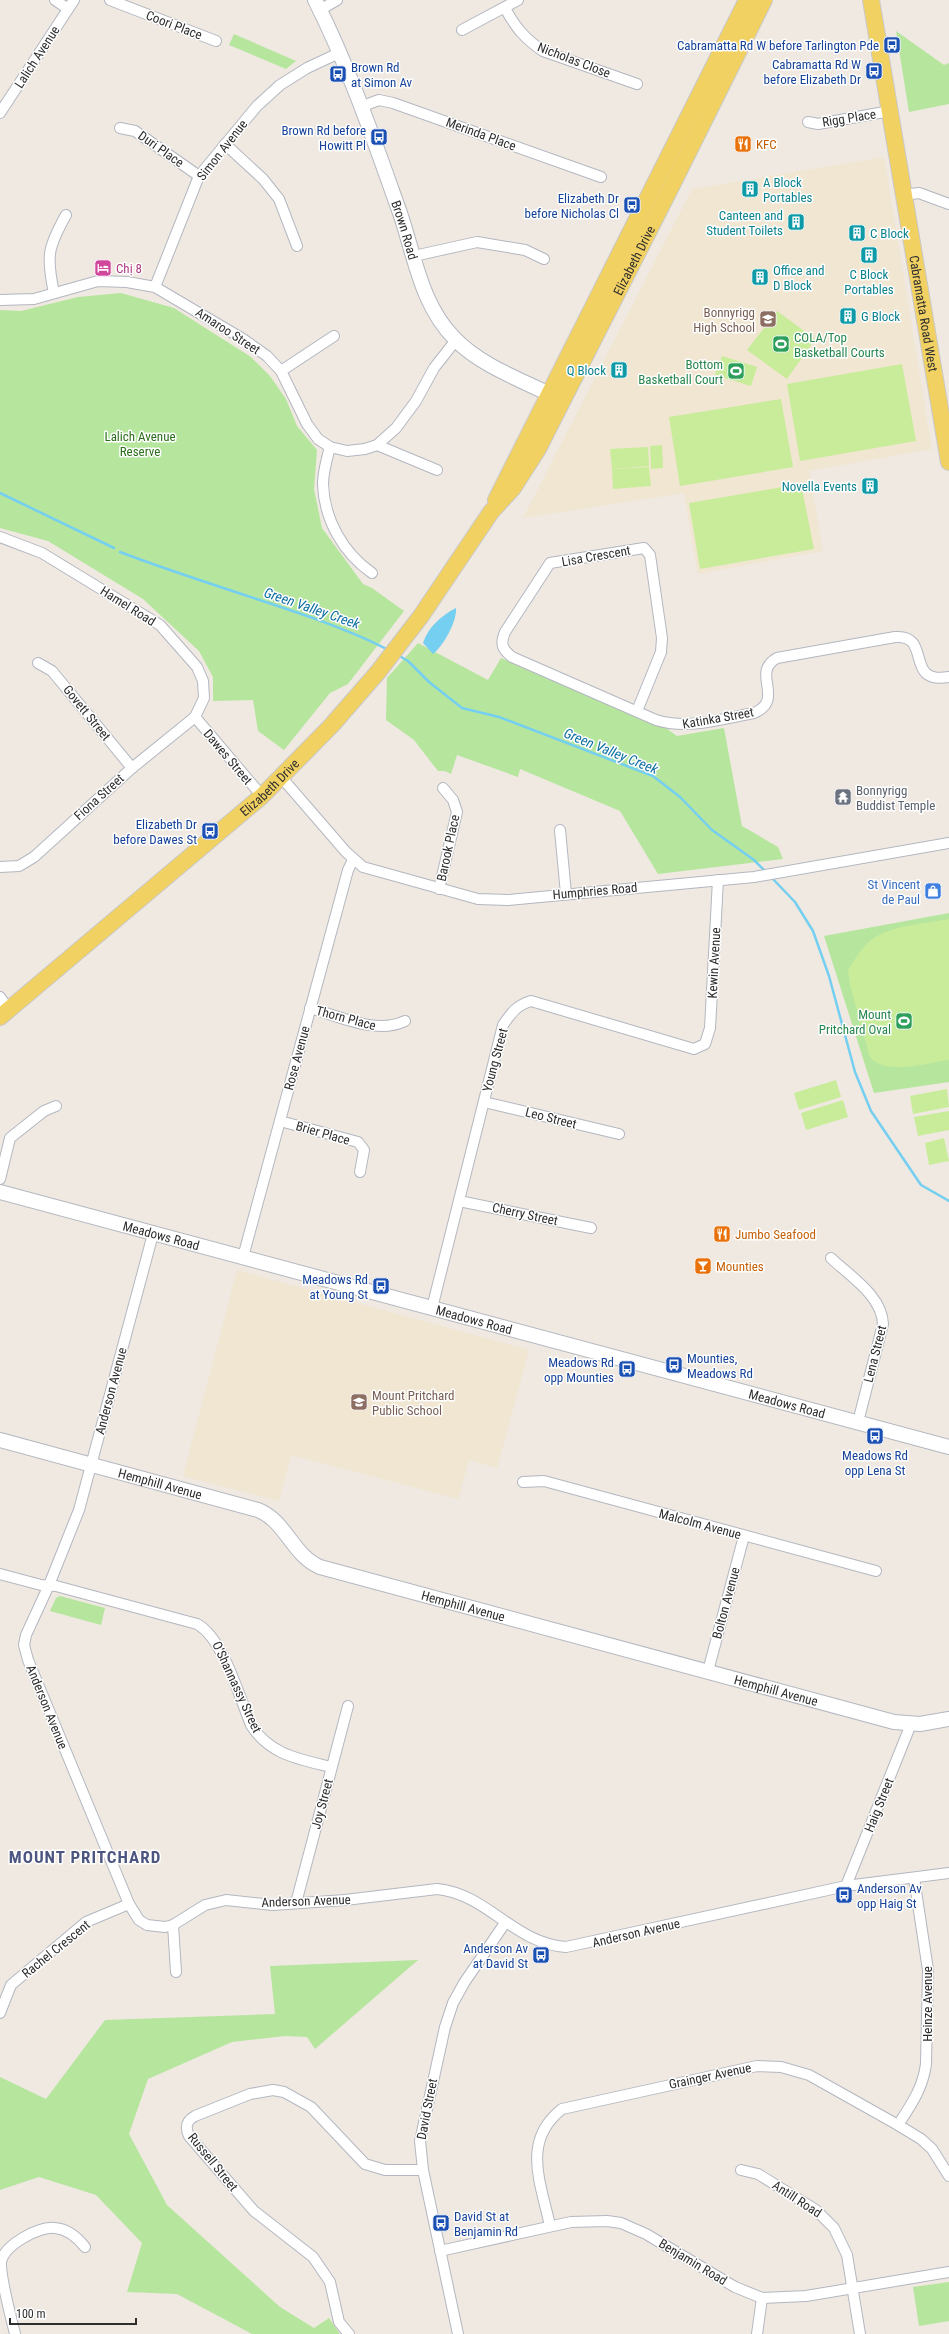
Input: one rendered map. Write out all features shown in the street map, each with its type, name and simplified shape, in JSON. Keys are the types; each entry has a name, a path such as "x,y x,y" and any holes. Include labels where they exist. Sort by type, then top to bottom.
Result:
{"main road":[{"name":"Elizabeth Drive","path":"556,398 748,0"},
{"name":"Elizabeth Drive","path":"3,1008 282,778 331,726 401,643 491,512 506,477 556,398 764,0"},
{"name":"Cabramatta Road West","path":"871,0 949,462"}],"street":[{"path":"55,0 68,9"},
{"name":"Lalich Avenue","path":"0,113 74,0"},
{"name":"Coori Place","path":"110,0 216,41"},
{"path":"318,5 337,0"},
{"path":"462,30 518,0"},
{"name":"Brown Road","path":"318,5 339,53 394,196 430,306 456,340 485,361 556,398"},
{"name":"Nicholas Close","path":"505,8 516,29 543,51 637,84"},
{"name":"Simon Avenue","path":"155,287 199,176 257,106 280,85 307,68 339,53"},
{"name":"Merinda Place","path":"360,107 379,100 393,103 601,178"},
{"name":"Rigg Place","path":"808,122 818,124 890,112"},
{"name":"Duri Place","path":"120,128 135,130 199,176"},
{"path":"225,144 263,179 279,199 297,246"},
{"path":"904,195 918,193 949,204"},
{"path":"54,293 49,263 49,250 53,238 66,215"},
{"path":"414,256 477,242 525,250 544,259"},
{"name":"Amaroo Street","path":"0,300 19,301 98,282 127,282 155,287 243,339 267,356 281,371 307,424 318,438 330,447 347,451 365,449 377,445 396,428 416,401 434,368 456,340"},
{"path":"281,371 334,336"},
{"path":"377,445 437,470"},
{"path":"330,447 323,482 325,505 331,524 359,564 372,573"},
{"name":"Hamel Road","path":"0,537 42,552 160,625 197,667 203,681 204,698 195,717"},
{"name":"Lisa Crescent","path":"504,650 502,644 505,632 550,564 644,548 650,554 662,638 661,652 637,711"},
{"name":"Katinka Street","path":"504,650 512,657 671,725 682,725 754,713 762,709 767,702 769,693 765,673 767,666 777,658 895,637 908,638 914,644 921,669 928,676 938,679 949,677"},
{"name":"Govett Street","path":"38,663 52,671 132,768"},
{"name":"Fiona Street","path":"0,867 19,866 34,857 132,768 195,717"},
{"name":"Dawes Street","path":"195,717 262,796"},
{"name":"Humphries Road","path":"282,778 353,860 375,872 478,899 491,900 754,878 949,843"},
{"name":"Barook Place","path":"439,889 457,812 453,800 443,788"},
{"path":"560,830 566,894"},
{"name":"Rose Avenue","path":"243,1257 310,1008 353,860"},
{"name":"Kewin Avenue","path":"705,1044 710,1028 718,880"},
{"name":"Young Street","path":"432,1308 503,1025 520,1005 531,1001 694,1049 705,1044"},
{"name":"Thorn Place","path":"310,1008 375,1026 390,1027 405,1022"},
{"name":"Leo Street","path":"484,1102 619,1134"},
{"path":"0,1179 4,1145 10,1138 44,1111 56,1106"},
{"name":"Brier Place","path":"280,1121 358,1142 364,1150 360,1172"},
{"name":"Meadows Road","path":"0,1192 949,1447"},
{"name":"Cherry Street","path":"459,1201 591,1228"},
{"name":"Anderson Avenue","path":"153,1234 75,1523 26,1635 24,1645 25,1653 129,1904 139,1920 147,1925 156,1927 173,1925 193,1910 215,1902 226,1900 273,1905 296,1904 437,1889 449,1890 474,1899 505,1923 540,1943 566,1947 579,1946 846,1886 949,1873"},
{"name":"Lena Street","path":"831,1258 876,1300 883,1315 884,1324 858,1422"},
{"name":"Hemphill Avenue","path":"0,1440 267,1514 281,1526 304,1558 320,1567 911,1724 949,1719"},
{"name":"Malcolm Avenue","path":"523,1482 544,1481 876,1571"},
{"name":"Bolton Avenue","path":"708,1671 744,1536"},
{"name":"O'Shannassy Street","path":"0,1574 49,1585 197,1624 203,1627 218,1645 251,1725 258,1735 276,1751 287,1756 331,1767"},
{"name":"Joy Street","path":"296,1904 348,1706"},
{"name":"Haig Street","path":"846,1886 911,1724"},
{"name":"Heinze Avenue","path":"898,2125 918,2094 924,2078 926,2064 928,1970 914,1878"},
{"name":"Rachel Crescent","path":"0,2013 11,1985 86,1922 129,1904"},
{"name":"David Street","path":"458,2334 420,2158 421,2132 449,2014 464,1983 505,1923"},
{"path":"173,1925 176,1972"},
{"name":"Grainger Avenue","path":"550,2226 538,2171 537,2143 542,2133 555,2115 572,2106 741,2068 770,2066 795,2070 809,2075 921,2139 932,2149 949,2176"},
{"name":"Russell Street","path":"349,2334 339,2322 330,2282 313,2256 254,2211 189,2136 186,2127 188,2122 195,2116 250,2094 273,2090 284,2092 311,2107 365,2164 385,2170 423,2170"},
{"name":"Antill Road","path":"741,2170 758,2174 826,2218 834,2228 847,2255 860,2334"},
{"name":"Benjamin Road","path":"440,2251 550,2226 590,2220 621,2224 657,2240 735,2287 762,2298 806,2296 949,2272"},
{"path":"15,2334 0,2271 2,2256 7,2249 19,2240 49,2228 60,2229 76,2236 85,2247"},
{"path":"757,2334 762,2298"}],"shaded area":[{"name":"Bonnyrigg High School","path":"884,157 932,449 809,471 823,551 698,574 684,493 523,518 692,189"},
{"name":"Mount Pritchard Public School","path":"237,1270 529,1350 497,1468 469,1460 458,1499 291,1455 279,1501 183,1476"}],"green space":[{"path":"896,31 944,65 949,63 949,104 909,112"},
{"path":"234,34 296,61 286,69 229,45"},
{"name":"Lalich Avenue Reserve","path":"121,293 174,308 251,357 270,376 286,399 297,426 317,450 314,489 322,528 363,584 372,588 404,611 348,684 330,693 284,750 258,731 253,700 213,701 213,677 199,651 143,599 48,541 0,528 0,310 21,311 78,297"},
{"name":"COLA/Top Basketball Courts","path":"777,311 815,339 787,379 747,350"},
{"name":"Bottom Basketball Court","path":"722,356 757,367 751,386 715,375"},
{"path":"902,364 916,441 800,461 787,384"},
{"path":"781,399 793,467 680,486 669,417"},
{"path":"662,445 663,468 651,469 650,446"},
{"path":"648,447 649,466 612,469 610,449"},
{"path":"649,467 651,486 613,489 612,469"},
{"path":"801,484 814,549 700,569 689,503"},
{"path":"418,643 488,680 501,658 666,728 677,736 724,728 742,826 778,847 783,859 658,874 620,811 520,769 518,777 457,755 451,774 445,771 438,771 414,740 386,720 387,678"},
{"name":"Mount Pritchard Oval","path":"949,913 949,1082 874,1093 824,936"},
{"name":"Mount Pritchard Oval","path":"949,919 949,1060 907,1067 885,1066 877,1063 870,1057 850,985 848,970 869,941 879,935 895,929"},
{"path":"836,1080 841,1097 799,1110 794,1093"},
{"path":"947,1089 949,1107 913,1114 910,1096"},
{"path":"843,1100 848,1117 806,1130 801,1113"},
{"path":"949,1111 949,1130 918,1136 914,1117"},
{"path":"944,1138 949,1161 929,1165 925,1143"},
{"path":"60,1596 105,1608 101,1625 50,1611 56,1598"},
{"path":"418,1960 315,2049 307,2037 285,2036 232,2042 148,2079 129,2134 167,2205 280,2307 314,2328 329,2318 340,2334 252,2334 177,2294 127,2292 142,2243 96,2195 39,2177 0,2190 0,2077 46,2099 105,2020 275,2014 270,1966"},
{"path":"949,2282 949,2321 919,2326 913,2287"}],"water":[{"path":"456,608 456,613 449,632 433,654 423,643 425,637 436,622"}],"waterway":[{"name":"Green Valley Creek","path":"0,493 114,548"},
{"name":"Green Valley Creek","path":"120,552 310,617 359,636 388,650"},
{"name":"Green Valley Creek","path":"398,655 408,661 429,682 462,708 499,717 653,776 680,797 712,830 754,860 766,872"},
{"name":"Green Valley Creek","path":"771,877 795,902 813,931 829,976 855,1072 871,1111 921,1185 949,1201"}],"place":[{"name":"Cabramatta Rd W before Tarlington Pde","path":"892,45"},
{"name":"Cabramatta Rd W before Elizabeth Dr","path":"874,71"},
{"name":"Brown Rd at Simon Av","path":"338,74"},
{"name":"Brown Rd before Howitt Pl","path":"379,137"},
{"name":"KFC","path":"743,144"},
{"name":"A Block Portables","path":"750,189"},
{"name":"Elizabeth Dr before Nicholas Cl","path":"632,205"},
{"name":"Canteen and Student Toilets","path":"796,222"},
{"name":"C Block","path":"857,233"},
{"name":"C Block Portables","path":"869,255"},
{"name":"Chị 8","path":"103,268"},
{"name":"Office and D Block","path":"760,277"},
{"name":"G Block","path":"848,316"},
{"name":"Bonnyrigg High School","path":"768,319"},
{"name":"COLA/Top Basketball Courts","path":"781,344"},
{"name":"Q Block","path":"619,370"},
{"name":"Bottom Basketball Court","path":"736,371"},
{"name":"Novella Events","path":"870,486"},
{"name":"Bonnyrigg Buddist Temple","path":"843,797"},
{"name":"Elizabeth Dr before Dawes St","path":"210,831"},
{"name":"St Vincent de Paul","path":"933,891"},
{"name":"Mount Pritchard Oval","path":"904,1021"},
{"name":"Jumbo Seafood","path":"722,1234"},
{"name":"Mounties","path":"703,1266"},
{"name":"Meadows Rd at Young St","path":"381,1286"},
{"name":"Mounties, Meadows Rd","path":"674,1365"},
{"name":"Meadows Rd opp Mounties","path":"627,1369"},
{"name":"Mount Pritchard Public School","path":"359,1402"},
{"name":"Meadows Rd opp Lena St","path":"875,1436"},
{"name":"Anderson Av opp Haig St","path":"844,1895"},
{"name":"Anderson Av at David St","path":"541,1955"},
{"name":"David St at Benjamin Rd","path":"441,2223"}],"district":[{"name":"MOUNT PRITCHARD","path":"85,1857"}]}
